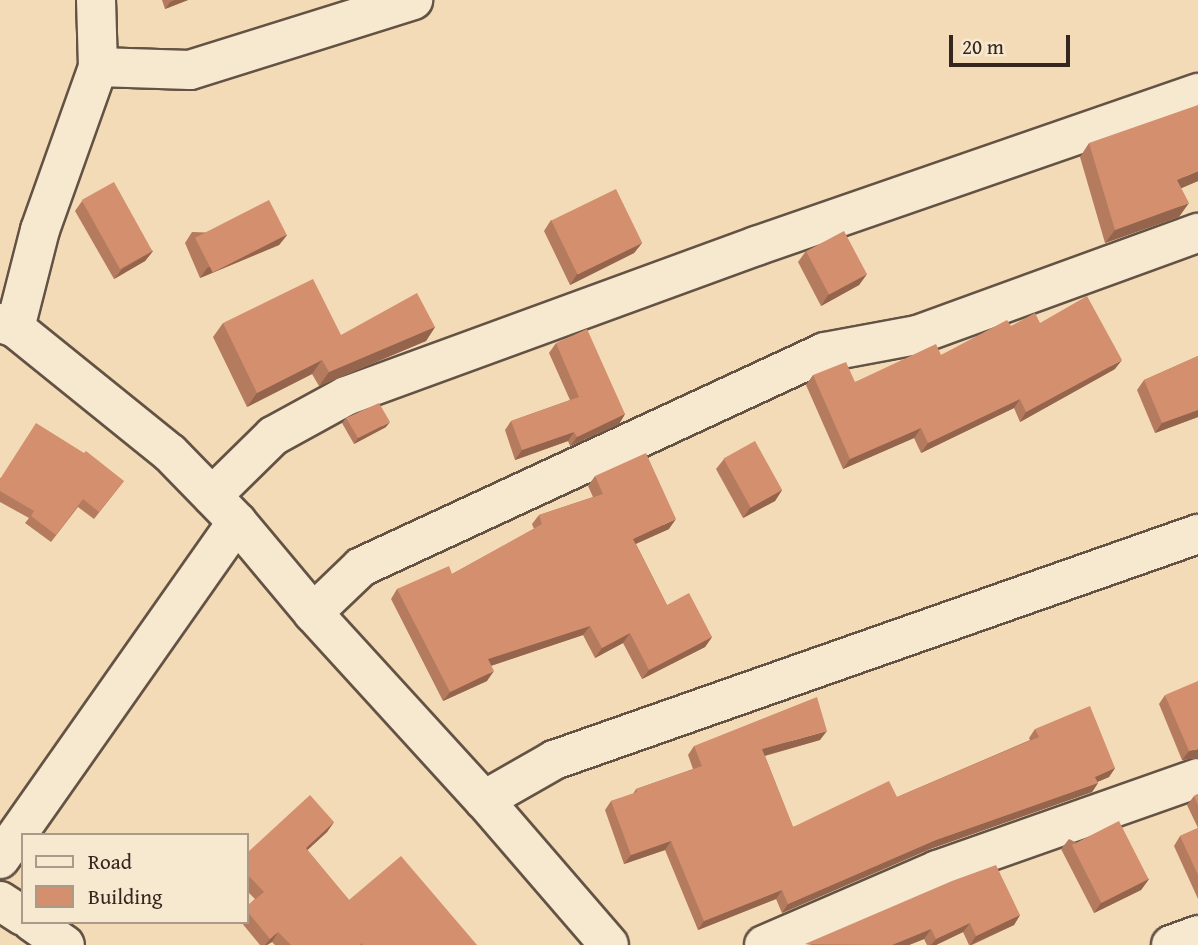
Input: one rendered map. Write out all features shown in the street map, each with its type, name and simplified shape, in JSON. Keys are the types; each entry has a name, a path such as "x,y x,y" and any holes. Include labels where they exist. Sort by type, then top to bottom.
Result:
{"street":[{"path":"96,0 98,67 7,326 170,453 224,509 313,613 484,800 609,945"},
{"path":"98,67 190,70 413,0"},
{"path":"0,859 273,436 346,396 756,246 1198,93"},
{"path":"313,613 361,567 825,352 917,335 1198,233"},
{"path":"484,800 554,760 1198,534"},
{"path":"764,945 937,870 1198,778"},
{"path":"0,901 21,915"},
{"path":"35,924 65,945"},
{"path":"1171,945 1198,935"}],"building":[{"path":"1198,105 1198,171 1177,180 1189,203 1115,230 1089,143"},
{"path":"114,182 152,251 120,269 82,200"},
{"path":"616,189 642,243 578,274 551,221"},
{"path":"269,200 287,235 213,272 195,238"},
{"path":"844,231 867,274 829,294 806,251"},
{"path":"313,279 341,335 417,293 435,327 329,372 322,360 257,393 223,323"},
{"path":"1087,296 1122,360 1026,412 1020,399 928,443 921,428 850,459 813,375 846,362 855,382 936,344 941,355 1007,320 1011,326 1035,313 1040,323"},
{"path":"587,329 625,414 577,437 574,432 522,450 511,421 579,397 556,343"},
{"path":"1198,356 1198,410 1162,423 1144,380"},
{"path":"379,403 390,422 358,438 346,418"},
{"path":"36,423 84,453 86,451 124,481 99,512 83,499 56,535 31,516 34,511 0,491 0,479"},
{"path":"755,441 782,490 751,507 724,458"},
{"path":"646,453 676,519 633,539 667,605 689,593 712,637 649,670 630,633 602,648 590,626 488,659 494,671 450,692 397,589 449,566 452,574 542,524 539,515 603,494 595,476"},
{"path":"1198,681 1198,749 1189,751 1165,695"},
{"path":"817,697 827,731 762,749 793,827 889,781 897,797 1039,737 1035,729 1090,706 1115,768 1095,777 1098,783 936,840 788,904 782,890 704,921 671,841 631,855 611,801 637,792 636,789 702,766 694,746"},
{"path":"310,795 334,822 306,848 349,900 401,856 477,945 291,945 278,932 270,939 248,912 248,905 264,892 248,875 248,852"},
{"path":"1119,821 1149,879 1101,903 1072,845"},
{"path":"1198,828 1198,875 1180,836"},
{"path":"996,865 1020,915 976,936 970,923 936,939 931,929 892,945 805,944 952,881"}]}
